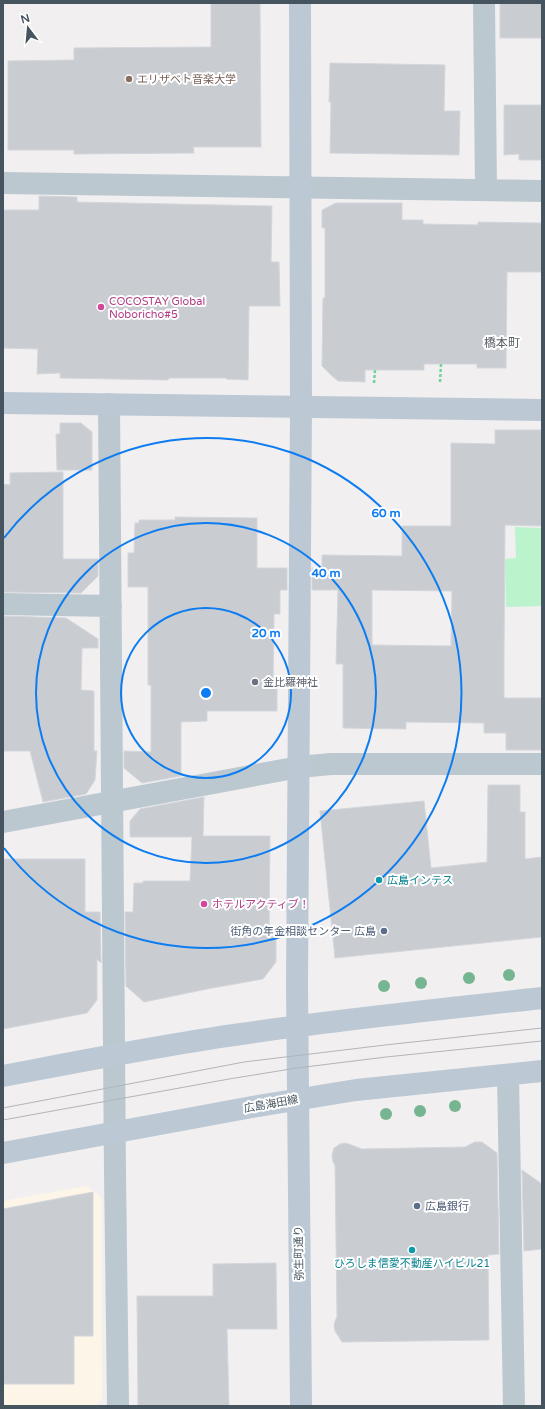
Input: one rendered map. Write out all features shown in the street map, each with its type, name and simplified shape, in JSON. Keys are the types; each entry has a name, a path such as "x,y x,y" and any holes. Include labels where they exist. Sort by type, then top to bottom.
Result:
{"street":[{"name":"弥生町通り","path":"300,3 301,407 297,1100 301,1406"},
{"path":"484,3 486,189"},
{"path":"3,183 542,191"},
{"path":"3,402 542,410"},
{"path":"109,404 118,1406"},
{"path":"3,604 111,606"},
{"path":"3,822 298,767 331,764 542,764"},
{"path":"3,1076 114,1055 240,1034 542,998"},
{"name":"広島海田線","path":"3,1153 356,1090 542,1071"},
{"path":"508,1075 514,1406"}],"path":[{"path":"440,389 441,364"},
{"path":"374,388 375,370"}],"shaded area":[{"path":"87,1186 101,1197 102,1399 95,1406 3,1406 3,1201"}],"green space":[{"path":"515,527 542,528 542,606 506,607 505,559 516,558"}],"building":[{"path":"211,3 260,3 261,147 193,147 194,153 74,154 74,150 8,150 8,61 74,60 74,48 211,47"},
{"path":"500,3 542,3 542,38 500,38"},
{"path":"330,63 445,65 444,111 460,111 459,155 330,153"},
{"path":"504,105 542,105 542,160 519,160 519,154 504,155"},
{"path":"39,196 77,197 77,202 272,206 271,262 279,262 280,306 249,306 248,380 226,378 169,378 168,380 60,378 60,373 37,374 38,349 3,348 3,210 39,210"},
{"path":"336,203 402,203 402,220 423,220 423,224 478,225 478,222 542,223 542,272 507,272 506,368 477,368 477,364 424,364 424,370 365,370 365,382 338,381 330,374 322,366 323,298 325,298 325,228 322,228 322,210"},
{"path":"60,423 81,423 92,432 92,470 57,470 56,434 60,434"},
{"path":"495,430 542,430 542,526 505,525 504,698 542,698 542,750 506,750 506,733 484,733 484,723 406,722 406,729 343,728 343,664 336,664 338,590 312,590 312,568 322,569 322,555 402,556 402,526 451,526 451,443 495,444","holes":["372,590 452,591 451,646 372,645"]},
{"path":"63,472 63,559 98,559 98,576 81,593 3,592 3,484 10,485 10,473"},
{"path":"175,517 257,518 257,568 287,568 287,590 280,590 280,614 274,614 273,685 277,685 277,711 207,711 207,721 181,722 181,776 142,783 124,768 124,751 151,752 151,685 148,685 148,587 128,587 128,553 134,553 135,523 139,523 139,520 175,520"},
{"path":"3,616 66,618 98,639 98,648 82,648 81,690 94,691 94,751 97,751 95,780 86,794 43,802 30,751 3,751"},
{"path":"488,785 520,785 520,812 525,812 525,859 542,857 542,937 335,958 320,811 424,801 431,868 487,862"},
{"path":"204,797 203,836 270,836 269,937 276,936 276,962 263,979 144,1002 126,986 125,912 133,912 134,883 143,883 143,881 190,881 192,837 130,837 130,821 140,809"},
{"path":"3,859 85,859 85,912 100,912 101,963 97,959 97,1000 87,1013 3,1029"},
{"name":"ひろしま信愛不動産ハイビル21","path":"475,1142 482,1142 497,1153 499,1254 488,1255 489,1340 342,1342 335,1331 334,1326 337,1317 335,1165 332,1155 334,1148 340,1144 346,1143 362,1149 465,1147"},
{"path":"522,1170 542,1184 542,1249 524,1251"},
{"path":"93,1192 93,1336 74,1336 74,1384 3,1384 3,1209"},
{"path":"276,1263 277,1329 227,1329 229,1406 138,1406 137,1296 213,1296 213,1264"}],"tram line":[{"path":"3,1108 244,1062 542,1028"},
{"path":"3,1120 297,1068 542,1041"}],"place":[{"name":"エリザベト音楽大学","path":"129,79"},
{"name":"COCOSTAY Global Noboricho#5","path":"101,307"},
{"name":"金比羅神社","path":"255,682"},
{"name":"広島インテス","path":"379,880"},
{"name":"ホテルアクティブ！","path":"204,904"},
{"name":"街角の年金相談センター 広島","path":"384,931"},
{"name":"広島銀行","path":"417,1206"},
{"name":"ひろしま信愛不動産ハイビル21","path":"412,1250"}],"district":[{"name":"橋本町","path":"502,343"}]}
